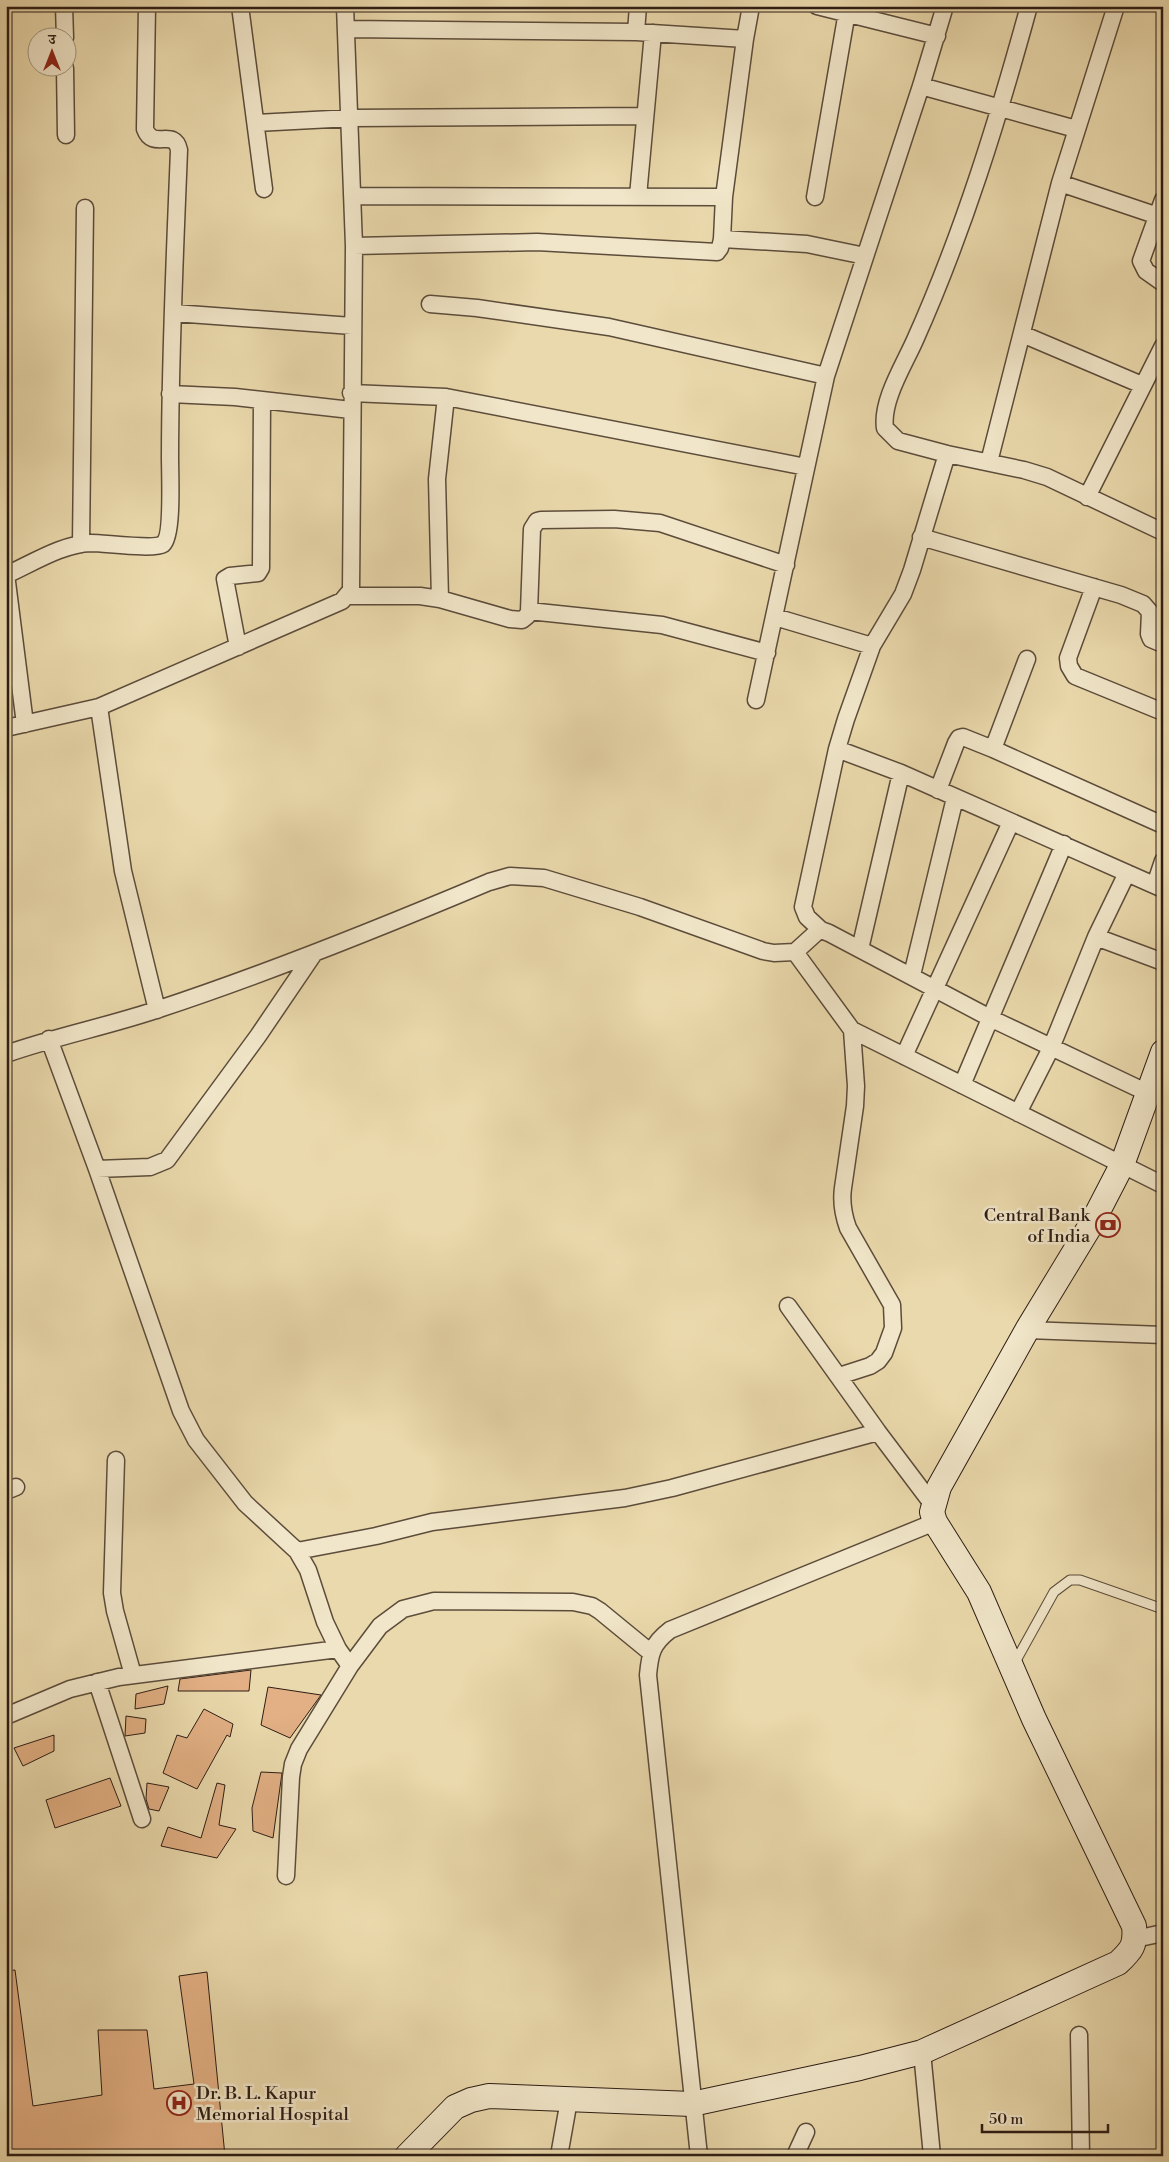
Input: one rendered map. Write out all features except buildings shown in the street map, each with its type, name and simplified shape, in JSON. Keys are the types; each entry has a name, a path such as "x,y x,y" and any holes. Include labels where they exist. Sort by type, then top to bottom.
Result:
{"street":[{"path":"64,6 65,28"},
{"path":"25,724 6,575 81,544 151,546 163,543 167,538 179,150 175,141 171,139 153,140 147,136 145,129 147,6"},
{"path":"240,6 264,189"},
{"path":"6,728 99,708 238,648 342,601 348,596 352,585 351,393 354,246 351,118 345,6"},
{"path":"638,6 644,32 644,116 638,196"},
{"path":"354,246 537,242 712,253 719,250 722,239 724,197 751,6"},
{"path":"817,6 847,10 937,36"},
{"path":"756,700 826,376 921,86 945,6"},
{"path":"1029,6 1001,107 931,305 885,408 885,428 898,441 1047,477 1163,532"},
{"path":"989,462 1060,183 1116,6"},
{"path":"815,197 847,10"},
{"path":"347,29 644,32 745,39"},
{"path":"65,78 66,135"},
{"path":"921,86 1076,129"},
{"path":"256,123 351,118 644,116"},
{"path":"1060,183 1158,216"},
{"path":"352,196 724,197"},
{"path":"1163,200 1141,261 1146,271 1163,283"},
{"path":"81,544 86,208"},
{"path":"722,239 808,244 865,256"},
{"path":"430,304 477,308 610,327 826,376"},
{"path":"174,312 352,326"},
{"path":"1022,334 1142,385"},
{"path":"1087,497 1163,346"},
{"path":"351,393 446,397 806,467"},
{"path":"170,394 262,400 351,410"},
{"path":"440,599 437,479 446,397"},
{"path":"238,648 224,579 230,576 258,573 261,568 262,400"},
{"path":"947,454 902,594 872,646 846,720 837,749 803,907 808,917 821,930 912,975 992,1019 1148,1093"},
{"path":"348,596 420,596 440,599 522,620 529,611 532,529 537,521 541,520 614,519 660,523 786,565"},
{"path":"921,537 1128,598 1148,608 1150,612 1149,634 1151,639 1163,644"},
{"path":"1094,587 1069,653 1068,666 1071,672 1074,676 1163,712"},
{"path":"529,611 662,625 767,653"},
{"path":"775,617 872,646"},
{"path":"993,749 1027,659"},
{"path":"99,708 122,871 157,1010"},
{"path":"938,790 959,738 968,738 1163,825"},
{"path":"837,749 901,773 1159,887 1163,861"},
{"path":"860,949 901,773"},
{"path":"912,975 955,798"},
{"path":"904,1056 1011,822"},
{"path":"962,1085 992,1019 1064,844"},
{"path":"1018,1113 1051,1048 1096,937 1127,873"},
{"path":"6,1054 49,1039 157,1010 313,955 489,882 510,876 544,878 640,907 763,951 787,954 794,952 821,930"},
{"path":"1096,937 1163,962"},
{"path":"794,952 852,1030 1163,1185"},
{"path":"97,1169 150,1166 167,1160 258,1036 313,955"},
{"path":"839,1376 870,1366 878,1361 884,1353 893,1328 892,1305 848,1228 844,1216 843,1188 855,1106 856,1086 852,1030"},
{"path":"49,1039 97,1169 181,1411 196,1440 245,1503 297,1551 308,1570 325,1622 338,1649 350,1666"},
{"path":"934,1513 939,1487 1027,1330 1092,1224 1122,1165 1163,1052"},
{"path":"406,2156 455,2107 471,2100 489,2096 692,2104 860,2068 922,2052 1118,1963 1130,1952 1135,1939 1134,1926 1011,1669 979,1592 934,1513 788,1306"},
{"path":"1027,1330 1163,1335"},
{"path":"297,1551 376,1536 432,1522 625,1498 672,1488 878,1432"},
{"path":"116,1460 112,1593 115,1611 133,1675"},
{"path":"698,2156 648,1675 650,1652 660,1637 670,1630 934,1513"},
{"path":"286,1876 293,1764 303,1742 350,1666 380,1626 403,1609 434,1600 573,1602 592,1606 600,1610 650,1652"},
{"path":"6,1716 70,1689 97,1682 133,1675 338,1649"},
{"path":"97,1682 142,1819"},
{"path":"1135,1939 1163,1933"},
{"path":"1079,2035 1081,2156"},
{"path":"922,2052 932,2156"},
{"path":"559,2156 569,2100"},
{"path":"796,2156 806,2132"}],"lane":[{"path":"1011,1669 1054,1592 1070,1580 1080,1580 1163,1609"}],"place":[{"name":"Central Bank of India","path":"1108,1225"},
{"name":"Dr. B. L. Kapur Memorial Hospital","path":"179,2103"}]}
